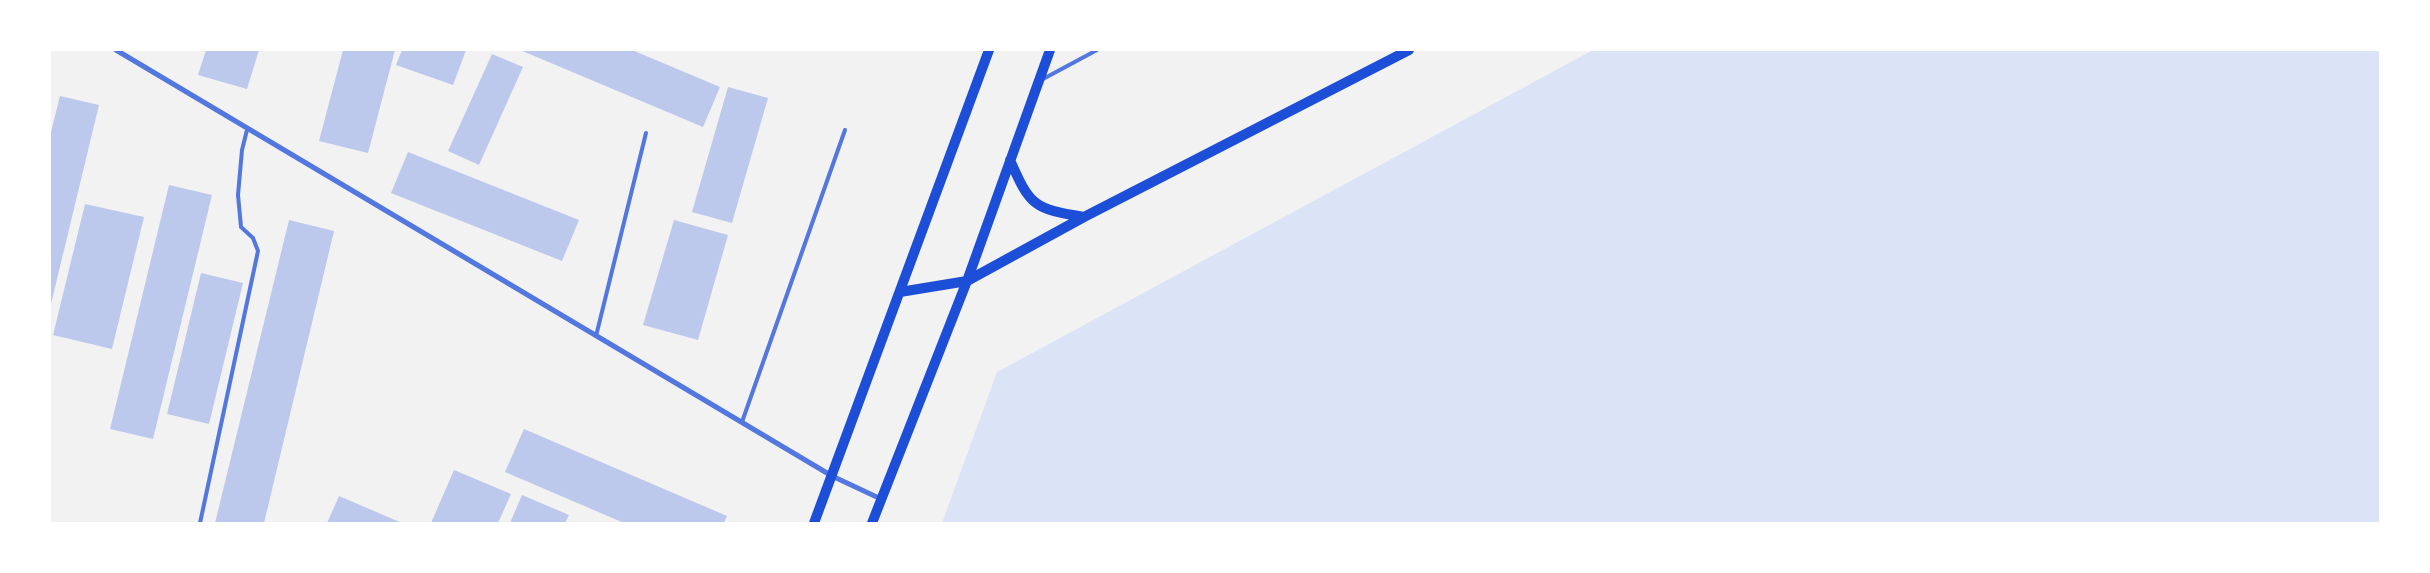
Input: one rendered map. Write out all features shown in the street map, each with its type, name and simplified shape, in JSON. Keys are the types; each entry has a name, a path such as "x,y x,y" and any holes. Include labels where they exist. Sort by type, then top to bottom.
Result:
{"main road":[{"path":"814,523 989,50"},
{"path":"872,523 966,281 1050,50"},
{"path":"900,292 966,281 1084,217 1409,50"},
{"path":"1010,160 1023,190 1031,201 1050,212 1084,217"}],"street":[{"path":"116,50 832,476 881,499"}],"lane":[{"path":"1038,81 1097,50"},
{"path":"200,523 258,251 252,238 241,226 238,195 241,159 248,130"},
{"path":"742,422 845,130"},
{"path":"596,336 646,133"}],"shaded area":[{"path":"1593,50 2380,50 2380,523 942,523 997,372"}],"building":[{"path":"206,50 259,50 247,89 198,75"},
{"path":"343,50 395,50 368,153 319,141"},
{"path":"402,50 466,50 453,85 396,65"},
{"path":"520,50 632,50 720,87 703,127"},
{"path":"492,54 523,67 479,165 448,151"},
{"path":"728,87 768,98 732,223 692,212"},
{"path":"60,96 99,105 51,304 50,136"},
{"path":"408,152 579,220 562,261 391,193"},
{"path":"169,185 212,195 153,439 110,429"},
{"path":"85,204 144,217 112,349 53,335"},
{"path":"289,220 334,231 264,523 215,523"},
{"path":"674,220 728,235 698,340 643,325"},
{"path":"201,273 243,283 209,424 167,414"},
{"path":"524,429 727,516 724,523 624,523 505,472"},
{"path":"454,470 511,494 498,523 431,523"},
{"path":"522,495 569,515 565,523 510,523"},
{"path":"339,496 402,523 327,523"}]}
